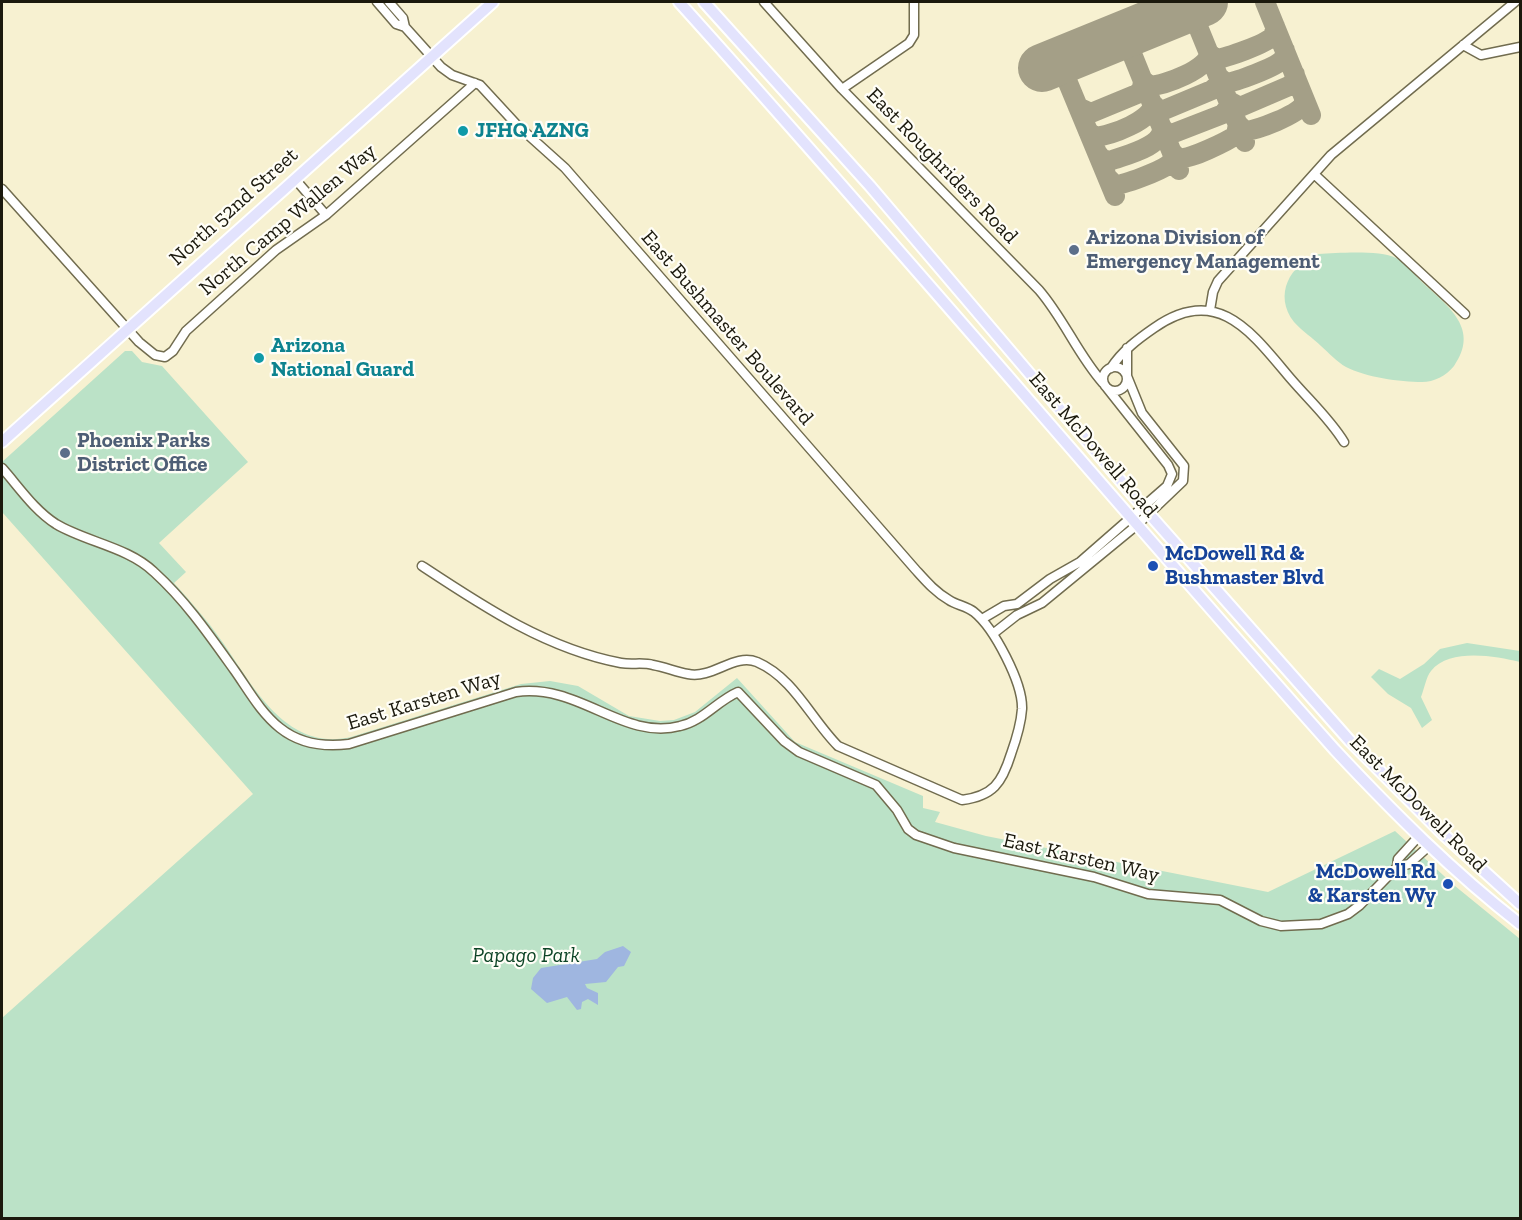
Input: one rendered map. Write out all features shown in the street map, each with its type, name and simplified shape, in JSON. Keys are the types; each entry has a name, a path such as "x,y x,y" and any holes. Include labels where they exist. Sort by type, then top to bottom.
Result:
{"main road":[{"name":"North 52nd Street","path":"2,442 493,2"},
{"name":"East McDowell Road","path":"679,2 856,198 1335,750 1429,846 1481,893 1521,924"},
{"name":"East McDowell Road","path":"704,2 870,186 1146,511 1371,764 1516,901"},
{"path":"1419,836 1438,838 1502,896 1516,901"}],"street":[{"path":"376,2 396,24 405,27"},
{"path":"389,2 403,18 405,27 432,57"},
{"name":"East Roughriders Road","path":"764,2 842,89 1040,290 1051,303 1105,386"},
{"path":"842,89 909,43 914,35 914,2"},
{"path":"1210,310 1213,292 1218,281 1331,155 1515,2"},
{"path":"1463,45 1481,55 1521,47"},
{"name":"East Bushmaster Boulevard","path":"432,57 452,75 475,83 488,92 516,124 565,168 749,382 922,577 944,597 972,610 994,633"},
{"name":"North Camp Wallen Way","path":"128,329 154,355 165,357 173,351 186,331 276,250 326,215 475,83"},
{"path":"1314,174 1466,314"},
{"path":"295,179 326,215"},
{"path":"2,189 128,329"},
{"path":"1146,511 1167,486 1172,474 1161,455 1105,386 1103,376 1128,348 1164,321 1180,313 1210,310 1238,321 1262,345 1344,442"},
{"path":"1105,386 1114,391 1122,390 1126,384 1128,348"},
{"path":"422,566 484,608 533,633 586,654 623,664 651,664 689,675 706,675 744,658 756,662 766,667 794,690 838,746 962,800 980,798 996,786 1005,772 1019,729 1022,711 1020,697 994,633 1017,615 1042,603 1134,521 1180,485 1185,475 1184,466 1142,413 1127,375 1118,367 1100,369 1087,361"},
{"name":"East Karsten Way","path":"2,468 40,512 56,524 140,562 155,572 195,616 263,712 290,736 309,743 329,746 350,744 516,692 535,690 564,695 638,726 663,729 679,727 694,721 726,697 738,692 773,729 799,752 876,785 897,810 908,829 931,841 1094,877 1148,894 1220,900 1261,921 1281,926 1321,924 1348,914 1360,905 1397,867 1408,864 1429,846"},
{"path":"981,620 989,613 1028,598 1050,579 1080,562 1134,521"},
{"name":"East Karsten Way","path":"1397,867 1398,859 1419,836"}],"green space":[{"path":"1319,254 1380,254 1389,255 1403,263 1451,310 1458,320 1464,341 1454,366 1435,380 1413,382 1363,374 1336,360 1294,322 1285,301 1285,291 1293,273 1300,265"},
{"name":"Papago Park","path":"125,351 132,351 142,362 162,366 248,462 159,543 186,572 174,583 210,625 259,694 289,725 307,734 328,739 351,737 521,684 550,681 578,686 629,716 660,721 674,720 695,712 737,678 795,742 923,796 923,808 940,812 935,822 986,836 1268,892 1395,831 1455,886 1520,939 1520,1218 2,1218 2,1018 253,794 2,512 2,462"},
{"path":"1467,643 1520,651 1520,662 1485,656 1461,656 1439,664 1429,674 1421,697 1432,720 1422,728 1411,708 1388,694 1371,677 1379,669 1400,679 1424,664 1440,649"}],"water":[{"path":"623,946 631,952 624,966 618,967 606,982 585,984 587,988 598,993 598,1005 588,999 582,1002 581,1009 577,1010 567,997 547,1003 531,989 533,978 541,968 597,959 605,952"}],"taxiway":[{"path":"1265,2 1311,115"},
{"path":"1190,7 1245,142"},
{"path":"1209,53 1216,59 1255,47 1273,36 1275,26"},
{"path":"1124,34 1179,170"},
{"path":"1219,77 1226,83 1256,74 1282,60 1285,50"},
{"path":"1143,80 1150,86 1166,83 1202,65 1209,53"},
{"path":"1059,61 1115,196"},
{"path":"1229,101 1240,107 1289,86 1295,80 1295,74"},
{"path":"1153,104 1159,110 1164,110 1212,90 1218,85 1219,77"},
{"path":"1078,107 1091,113 1137,94 1142,89 1143,80"},
{"path":"1238,124 1245,131 1268,125 1294,113 1304,104 1304,98"},
{"path":"1162,128 1169,134 1174,133 1223,114 1228,108 1229,101"},
{"path":"1088,131 1095,137 1130,126 1146,116 1153,104"},
{"path":"1172,152 1177,157 1185,158 1208,150 1236,135 1238,124"},
{"path":"1098,154 1102,159 1110,161 1133,153 1156,140 1161,135 1162,128"},
{"path":"1108,178 1115,185 1150,174 1170,163 1172,152"}],"runway":[{"path":"1042,68 1204,2"}],"place":[{"name":"JFHQ AZNG","path":"463,131"},
{"name":"Arizona Division of Emergency Management","path":"1074,250"},
{"name":"Arizona National Guard","path":"259,358"},
{"name":"Phoenix Parks District Office","path":"65,453"},
{"name":"McDowell Rd & Bushmaster Blvd","path":"1153,566"},
{"name":"McDowell Rd & Karsten Wy","path":"1448,884"}]}
